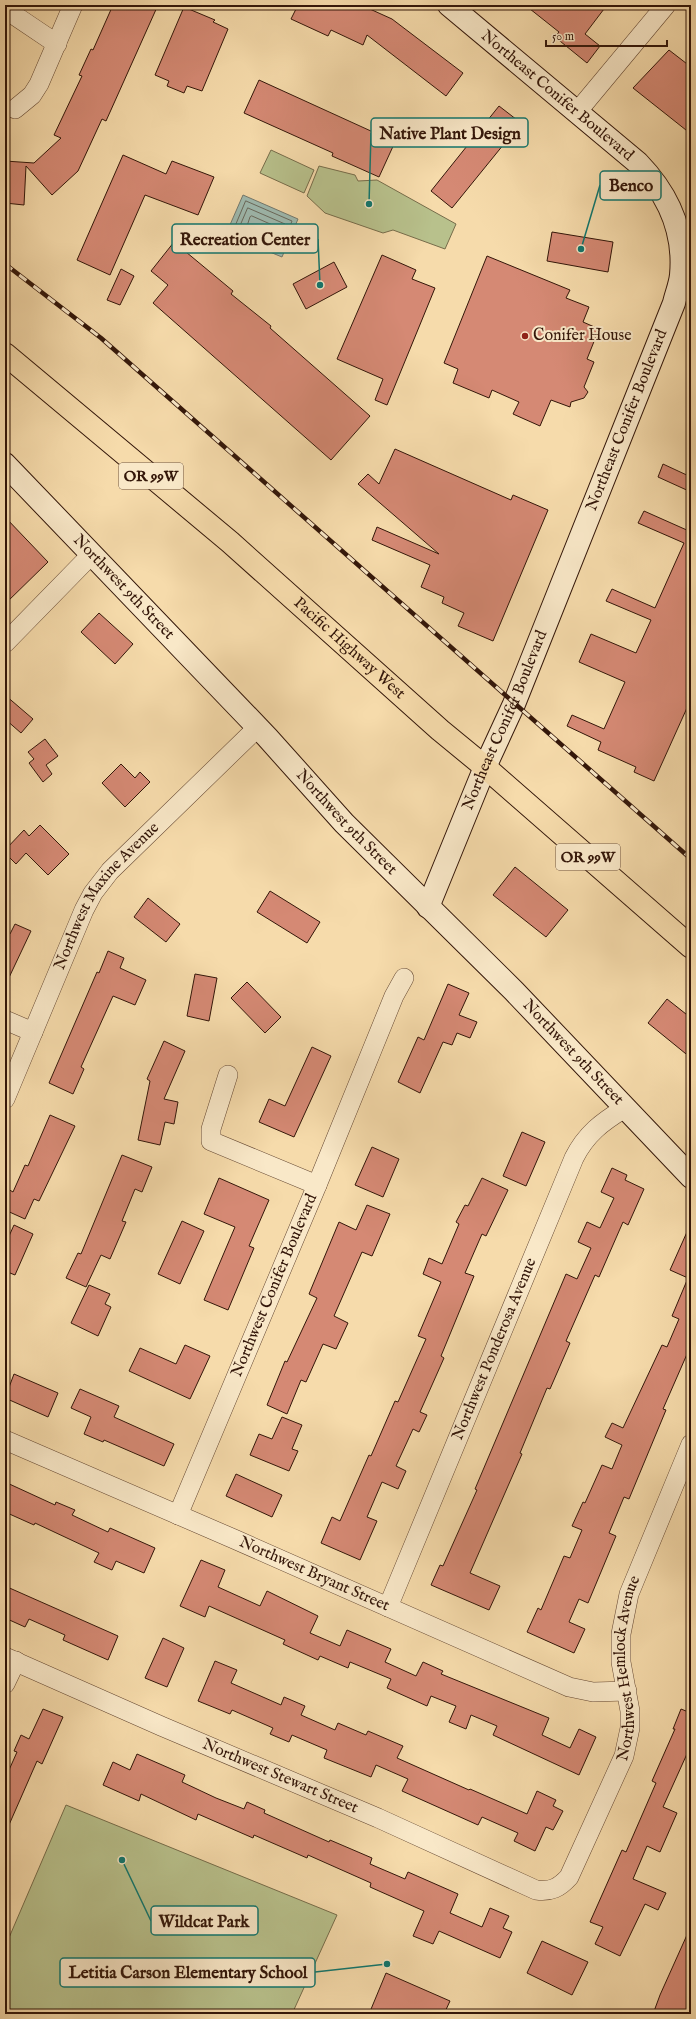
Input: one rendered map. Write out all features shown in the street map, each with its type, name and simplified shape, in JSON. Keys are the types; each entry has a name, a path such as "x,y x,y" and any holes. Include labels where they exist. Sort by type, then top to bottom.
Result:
{"highway":[{"name":"Pacific Highway West","path":"5,354 230,542 434,725 485,767 691,947"}],"street":[{"path":"15,110 32,95 39,84 73,5"},
{"name":"Northeast Conifer Boulevard","path":"428,907 485,767 514,704 674,303 682,260 679,235 672,210 654,180 638,163 449,5"},
{"path":"577,112 666,5"},
{"path":"5,9 57,44"},
{"name":"Northwest 9th Street","path":"5,464 258,727 344,823 514,991 691,1177"},
{"path":"5,643 92,554"},
{"name":"Northwest Maxine Avenue","path":"5,1098 84,910 93,893 110,870 258,727"},
{"name":"Northwest Conifer Boulevard","path":"178,1515 317,1186 394,996 404,978"},
{"path":"5,1020 32,1032"},
{"path":"228,1074 210,1129 211,1141 317,1186"},
{"name":"Northwest Ponderosa Avenue","path":"388,1607 574,1158 588,1134 604,1121 625,1108"},
{"name":"Northwest Bryant Street","path":"5,1440 234,1538 569,1687 593,1692 627,1691"},
{"name":"Northwest Hemlock Avenue","path":"556,1888 569,1878 624,1756 630,1728 630,1711 621,1662 621,1634 624,1614 629,1594 691,1444"},
{"path":"5,1684 10,1659"},
{"name":"Northwest Stewart Street","path":"10,1659 161,1726 378,1818 536,1890 544,1891 556,1888"}],"green space":[{"path":"271,150 314,170 304,193 260,173"},
{"path":"319,166 355,175 358,181 377,180 456,224 445,249 393,230 383,233 325,213 307,196"},
{"path":"66,1805 337,1915 292,2014 5,2014 5,1947"}],"water":[{"path":"243,195 298,219 282,257 226,234"}],"building":[{"path":"113,5 158,5 106,121 102,119 78,171 52,195 26,166 24,205 5,203 5,161 34,163 61,138 54,135 82,76 79,75 91,49 93,50"},
{"path":"298,5 361,5 392,19 463,73 446,96 367,35 363,45 331,30 328,36 291,19"},
{"path":"525,5 607,5 585,34 600,46 587,63 555,37 559,32"},
{"path":"184,7 215,20 213,22 228,29 202,91 187,86 184,93 167,86 169,81 155,75"},
{"path":"669,50 691,67 691,134 633,88"},
{"path":"259,80 395,142 379,177 332,156 333,153 244,113"},
{"path":"499,106 521,123 452,208 431,191"},
{"path":"123,155 166,174 172,161 214,177 198,215 145,195 110,275 77,260"},
{"path":"552,232 613,242 608,272 547,261"},
{"path":"174,242 233,291 231,294 271,326 270,328 370,416 331,460 153,303 168,285 151,271"},
{"path":"382,255 416,270 412,279 435,288 387,405 375,400 383,379 337,359"},
{"name":"Conifer House","path":"487,256 570,290 566,298 589,307 583,322 599,329 587,359 594,362 584,387 588,392 584,398 571,402 570,407 551,400 540,426 513,414 519,402 492,390 489,398 453,383 458,369 444,363"},
{"path":"334,262 347,287 306,309 293,284"},
{"path":"121,269 134,276 120,305 107,300"},
{"path":"395,449 511,500 513,495 548,510 493,641 458,626 464,613 442,603 444,597 421,587 430,565 372,540 377,527 439,554 358,484 368,474 379,484"},
{"path":"663,464 691,477 691,492 658,477"},
{"path":"644,511 689,531 691,527 691,699 654,781 634,772 636,767 598,750 601,742 567,726 572,715 604,729 625,682 579,662 591,634 636,653 651,620 606,601 612,589 655,608 684,543 638,523"},
{"path":"5,517 48,562 5,604"},
{"path":"99,613 133,644 115,664 81,632"},
{"path":"5,695 33,719 21,733 5,719"},
{"path":"45,739 58,756 46,765 52,774 43,782 29,763 34,759 28,752"},
{"path":"121,764 135,778 140,772 150,782 125,807 102,783"},
{"path":"40,825 69,854 48,875 26,853 16,864 5,853 5,850 24,830 29,836"},
{"path":"515,867 568,910 546,937 493,895"},
{"path":"270,891 320,922 307,943 257,912"},
{"path":"148,898 180,924 166,942 134,917"},
{"path":"15,924 31,931 5,986 5,932 10,934"},
{"path":"108,951 124,958 120,968 146,980 135,1005 113,996 81,1067 84,1069 73,1094 49,1083 97,972 99,973"},
{"path":"195,974 217,978 209,1021 187,1016"},
{"path":"247,982 281,1017 265,1033 231,998"},
{"path":"448,984 469,993 459,1015 477,1022 470,1038 457,1033 452,1045 443,1042 420,1093 398,1082 418,1037 424,1040"},
{"path":"667,999 691,1018 691,1058 648,1023"},
{"path":"164,1041 185,1051 164,1099 178,1102 174,1124 165,1122 160,1145 138,1140 150,1081 147,1079"},
{"path":"312,1047 331,1056 294,1137 259,1122 269,1099 285,1106"},
{"path":"50,1115 75,1126 39,1201 34,1199 25,1219 5,1210 5,1196 8,1189 13,1192 25,1165 28,1166"},
{"path":"522,1132 545,1142 526,1186 503,1176"},
{"path":"372,1147 399,1159 383,1197 355,1185"},
{"path":"122,1155 152,1167 142,1192 135,1189 122,1221 126,1222 110,1259 101,1255 86,1287 66,1278 78,1253 81,1254"},
{"path":"612,1168 627,1175 625,1180 644,1189 628,1225 623,1222 599,1277 595,1275 566,1341 570,1343 550,1389 547,1388 520,1453 522,1454 470,1573 500,1586 489,1610 431,1585 440,1565 443,1566 477,1490 475,1489 566,1274 577,1279 591,1248 578,1242 587,1222 600,1228 614,1198 601,1192"},
{"path":"219,1178 269,1200 249,1246 254,1248 228,1310 204,1300 235,1227 204,1214"},
{"path":"482,1178 508,1190 486,1236 482,1234 465,1273 474,1276 441,1356 444,1358 420,1412 427,1415 419,1432 413,1429 396,1466 406,1471 398,1489 382,1482 367,1517 377,1521 360,1560 321,1543 332,1517 340,1521 369,1455 371,1456 395,1401 398,1402 426,1339 418,1336 441,1282 423,1274 429,1258 442,1264 459,1224 456,1222 465,1205 468,1206"},
{"path":"367,1205 390,1214 372,1256 362,1252 334,1316 348,1323 336,1349 323,1344 306,1382 301,1380 287,1414 267,1405 285,1361 287,1362 317,1298 309,1294 339,1222 356,1230"},
{"path":"182,1221 204,1231 180,1284 158,1274"},
{"path":"691,1223 691,1345 663,1409 666,1410 629,1499 624,1497 609,1533 616,1536 588,1603 579,1599 569,1622 585,1629 574,1653 527,1632 538,1608 541,1610 564,1556 570,1558 582,1530 572,1526 583,1502 585,1503 602,1465 612,1469 622,1445 605,1437 612,1423 623,1428 662,1345 667,1347 679,1319 672,1316 688,1278 670,1270"},
{"path":"14,1225 33,1234 15,1275 5,1271 5,1245"},
{"path":"89,1285 110,1294 105,1304 111,1307 98,1336 71,1323"},
{"path":"185,1345 210,1356 190,1399 129,1371 140,1348 176,1364"},
{"path":"14,1374 58,1393 48,1417 5,1398"},
{"path":"80,1389 119,1406 114,1417 174,1444 164,1466 104,1440 103,1442 84,1434 91,1417 71,1408"},
{"path":"282,1417 302,1425 292,1449 298,1451 289,1471 250,1455 259,1434 272,1439"},
{"path":"236,1474 282,1495 272,1517 226,1496"},
{"path":"5,1482 55,1505 56,1502 75,1510 72,1515 108,1532 110,1528 155,1548 144,1573 116,1561 112,1570 94,1562 99,1553 35,1523 34,1525 5,1512"},
{"path":"201,1560 225,1570 218,1587 260,1606 267,1591 318,1616 310,1633 340,1646 347,1630 391,1649 385,1662 416,1676 423,1662 443,1671 441,1674 549,1718 542,1735 570,1748 579,1729 596,1737 579,1775 493,1735 497,1726 471,1715 466,1729 449,1722 456,1706 431,1696 427,1706 387,1688 391,1679 350,1662 348,1668 320,1656 318,1660 283,1644 285,1640 209,1606 205,1617 180,1606"},
{"path":"5,1586 118,1636 108,1660 63,1640 65,1635 29,1619 25,1627 5,1618"},
{"path":"163,1638 184,1648 167,1687 145,1678"},
{"path":"215,1661 237,1670 231,1683 281,1705 284,1697 305,1706 301,1715 335,1730 338,1723 366,1735 368,1731 403,1746 397,1758 469,1790 470,1789 527,1814 537,1791 556,1800 553,1806 563,1811 553,1830 546,1827 535,1851 514,1841 518,1833 482,1817 478,1825 402,1791 408,1779 376,1765 371,1777 324,1758 327,1750 292,1735 289,1742 270,1734 273,1728 232,1710 230,1714 198,1701"},
{"path":"43,1709 63,1717 42,1764 37,1761 5,1834 5,1779 17,1752 14,1751 21,1735 29,1739"},
{"path":"681,1709 691,1713 691,1745 663,1807 677,1813 660,1852 647,1846 633,1879 666,1893 658,1910 645,1904 620,1956 595,1944 603,1927 590,1922 622,1850 626,1852 656,1783 652,1781 675,1729 673,1729"},
{"path":"137,1754 185,1775 182,1782 216,1798 244,1809 247,1802 265,1810 264,1813 329,1842 330,1840 372,1858 370,1864 405,1879 408,1872 458,1894 450,1913 482,1927 490,1908 509,1916 503,1928 512,1932 500,1958 439,1931 433,1944 413,1936 424,1911 370,1887 371,1883 308,1855 307,1858 254,1835 253,1838 198,1814 196,1820 141,1794 139,1801 103,1785 113,1762 130,1770"},
{"path":"691,1926 691,2014 653,2014 660,1995"},
{"path":"542,1941 588,1962 572,1995 527,1973"},
{"path":"386,1973 450,2001 444,2014 369,2014"}],"railway":[{"path":"5,264 101,338 691,859"}],"place":[{"name":"Native Plant Design","path":"369,204"},
{"name":"Benco","path":"581,249"},
{"name":"Recreation Center","path":"320,285"},
{"name":"Conifer House","path":"525,336"},
{"name":"Wildcat Park","path":"122,1860"},
{"name":"Letitia Carson Elementary School","path":"387,1964"}]}
